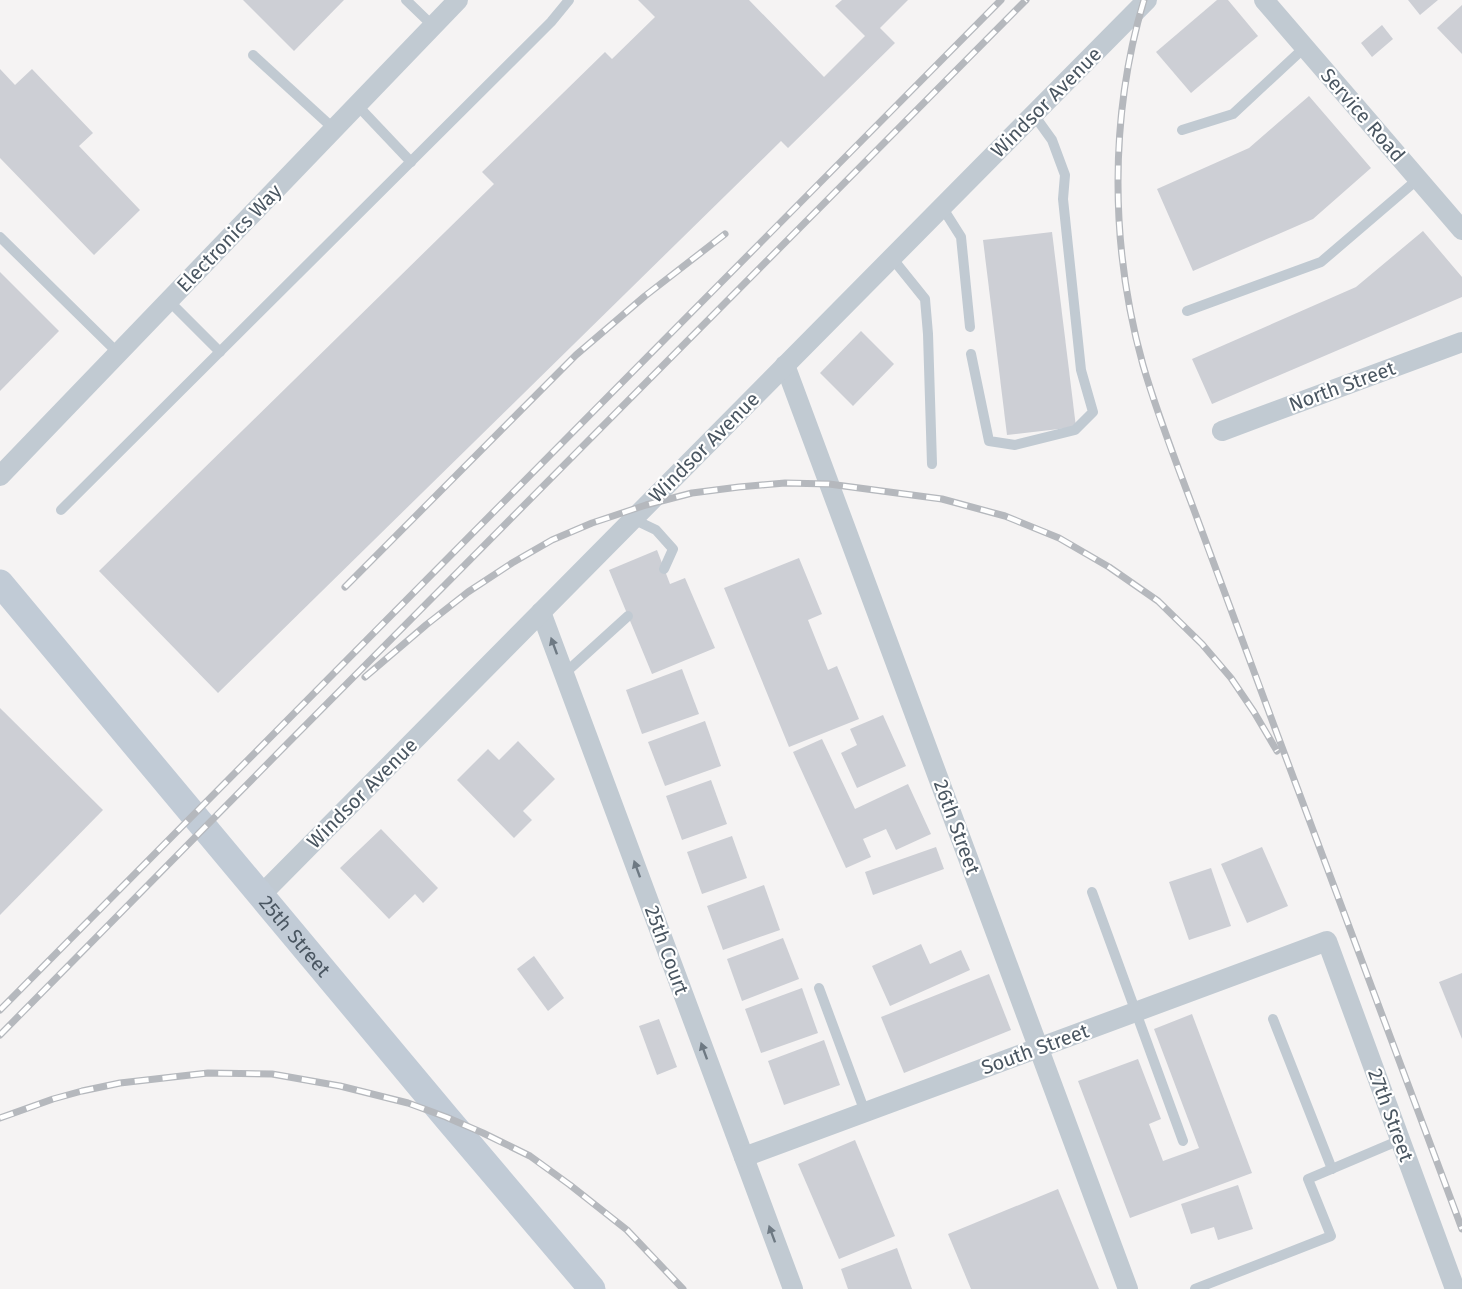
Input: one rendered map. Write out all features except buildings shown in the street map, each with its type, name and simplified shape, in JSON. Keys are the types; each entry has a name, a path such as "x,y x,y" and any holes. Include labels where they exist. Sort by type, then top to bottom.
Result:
{"main road":[{"name":"25th Street","path":"0,583 592,1289"}],"street":[{"name":"Electronics Way","path":"0,476 458,0"},
{"name":"Windsor Avenue","path":"261,895 1147,0"},
{"name":"Service Road","path":"1264,0 1462,230"},
{"name":"North Street","path":"1222,431 1462,342"},
{"name":"26th Street","path":"785,365 1128,1289"},
{"name":"25th Court","path":"541,612 793,1289"},
{"name":"South Street","path":"744,1157 1327,941"},
{"name":"27th Street","path":"1327,941 1455,1289"}],"lane":[{"path":"406,0 433,26"},
{"path":"62,510 551,22 569,0"},
{"path":"1182,130 1233,114 1304,48"},
{"path":"253,55 334,129"},
{"path":"357,105 411,162"},
{"path":"971,354 988,441 1016,445 1075,430 1093,412 1081,370 1063,199 1065,175 1052,140 1034,115"},
{"path":"1187,311 1321,262 1418,179"},
{"path":"942,207 961,237 970,327"},
{"path":"0,237 118,353"},
{"path":"892,258 925,299 933,464"},
{"path":"169,301 220,352"},
{"path":"633,519 656,530 674,549 664,569"},
{"path":"564,674 628,616"},
{"path":"1092,892 1183,1141"},
{"path":"819,988 865,1112"},
{"path":"1273,1019 1332,1169"},
{"path":"1195,1289 1331,1236 1308,1179 1400,1140"}],"railway":[{"path":"0,1010 1001,0"},
{"path":"0,1035 1026,0"},
{"path":"1144,0 1124,90 1118,182 1124,275 1143,365 1176,461 1462,1229"},
{"path":"345,587 576,355 645,296 725,234"},
{"path":"365,677 468,592 552,540 592,523 692,493 785,483 829,484 942,499 1005,516 1059,538 1109,567 1158,601 1202,644 1231,678 1277,751"},
{"path":"0,1118 82,1091 120,1083 208,1073 272,1074 340,1086 408,1103 483,1133 530,1156 627,1230 683,1289"}]}
